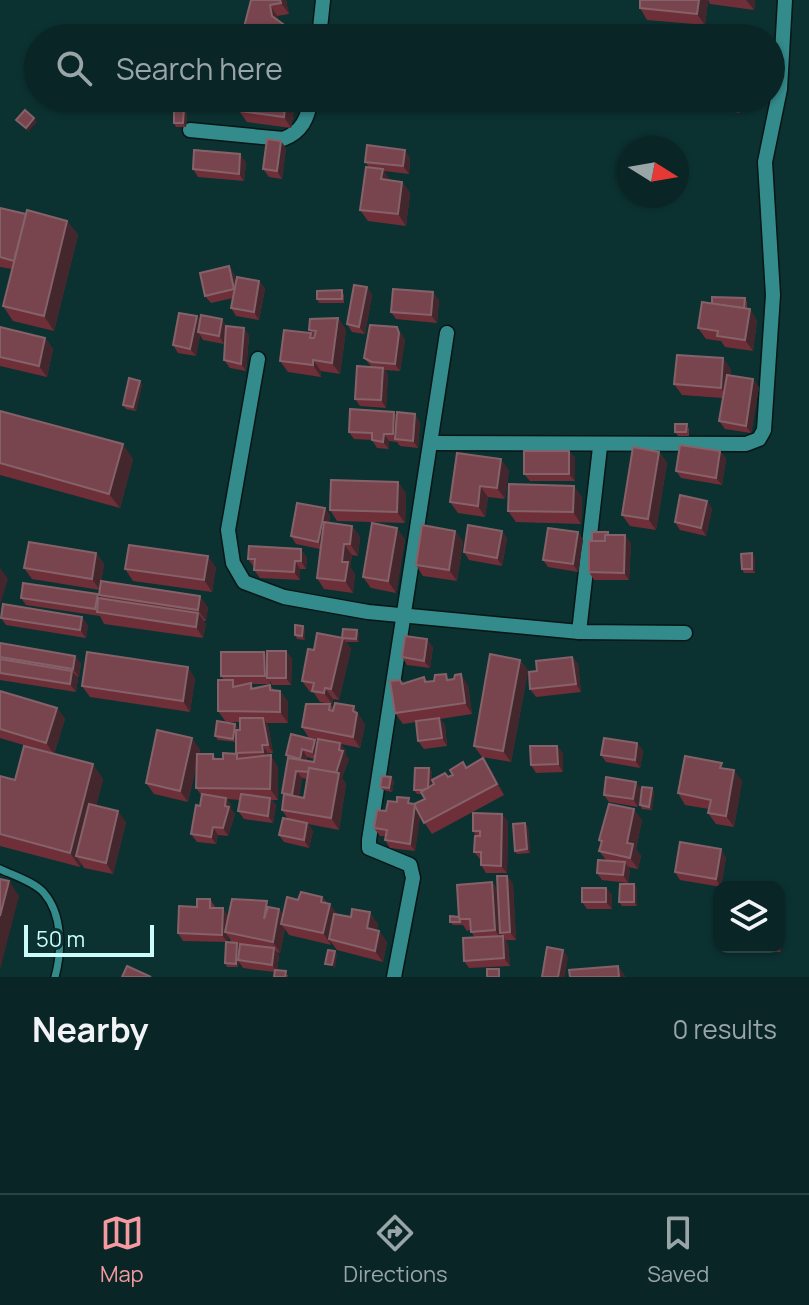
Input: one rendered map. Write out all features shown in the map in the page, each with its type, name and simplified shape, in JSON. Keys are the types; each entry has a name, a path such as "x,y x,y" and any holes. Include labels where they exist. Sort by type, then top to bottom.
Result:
{"street":[{"path":"320,24 323,0"},
{"path":"784,24 785,0"},
{"path":"190,130 283,139 295,135 304,124 307,112"},
{"path":"431,443 600,447 697,442 746,444 759,439 764,430 773,295 765,162 775,112"},
{"path":"394,977 413,878 410,865 376,853 369,848 369,840 447,333"},
{"path":"258,359 228,530 233,563 244,582 265,592 405,616 579,632 685,633"},
{"path":"579,632 600,447"}],"lane":[{"path":"0,869 44,892 58,920 60,959 55,977"}],"building":[{"path":"251,0 280,0 281,3 270,5 272,16 283,24 245,24"},
{"path":"640,0 699,0 697,14 640,8"},
{"path":"24,111 34,118 26,128 16,120"},
{"path":"174,112 184,112 183,123 174,123"},
{"path":"246,112 285,112 284,117"},
{"path":"267,139 281,141 277,171 263,169"},
{"path":"367,145 405,150 403,166 365,162"},
{"path":"194,150 240,154 239,174 193,169"},
{"path":"366,167 383,169 381,179 402,182 398,214 360,210"},
{"path":"0,208 26,214 14,261 0,257"},
{"path":"27,210 67,221 44,316 3,306"},
{"path":"229,266 234,289 205,296 200,273"},
{"path":"237,277 259,281 254,312 231,308"},
{"path":"354,285 367,287 359,327 347,324"},
{"path":"393,289 433,292 431,315 391,312"},
{"path":"342,290 342,299 317,299 317,291"},
{"path":"712,297 745,298 744,308 712,304"},
{"path":"702,302 750,309 745,340 717,336 718,331 698,328"},
{"path":"179,313 197,316 190,349 173,345"},
{"path":"201,315 222,319 219,336 198,332"},
{"path":"338,318 332,363 313,360 313,365 280,361 284,330 311,333 310,338 314,338 316,331 309,330 310,319"},
{"path":"370,325 397,327 395,364 372,362 364,358"},
{"path":"226,326 244,328 241,364 224,360"},
{"path":"0,327 45,338 39,366 0,357"},
{"path":"677,355 723,358 721,388 674,384"},
{"path":"357,366 383,368 381,400 355,399"},
{"path":"727,375 753,379 746,426 719,421"},
{"path":"129,378 140,381 133,407 123,405"},
{"path":"350,409 394,412 393,434 384,434 383,442 372,440 372,433 349,432"},
{"path":"0,411 123,444 109,494 0,463"},
{"path":"397,412 415,414 413,441 395,439"},
{"path":"675,424 687,424 686,432 675,432"},
{"path":"680,445 720,451 716,478 676,471"},
{"path":"633,447 659,452 648,519 622,515"},
{"path":"524,451 569,451 569,474 524,474"},
{"path":"457,453 501,459 497,488 480,486 478,506 450,502"},
{"path":"331,480 398,482 397,512 330,510"},
{"path":"509,484 574,486 573,512 508,511"},
{"path":"680,495 707,501 701,528 675,522"},
{"path":"297,503 325,508 318,542 291,536"},
{"path":"324,522 352,526 350,544 344,544 342,562 348,562 345,581 317,578"},
{"path":"372,523 397,528 388,581 363,577"},
{"path":"422,525 455,531 449,570 416,565"},
{"path":"468,525 502,531 497,558 464,552"},
{"path":"548,528 578,532 573,564 543,560"},
{"path":"592,532 608,532 608,535 605,535 605,541 592,541"},
{"path":"605,535 625,535 624,573 589,572 589,541 605,541"},
{"path":"29,542 96,553 92,579 24,568"},
{"path":"129,545 208,556 204,580 125,569"},
{"path":"249,546 301,549 301,561 295,561 294,572 254,570 255,559 248,559"},
{"path":"752,553 752,569 742,569 741,554"},
{"path":"101,581 200,596 198,610 99,595"},
{"path":"23,583 98,594 95,609 21,598"},
{"path":"98,598 198,613 196,627 97,612"},
{"path":"3,604 82,617 80,630 1,618"},
{"path":"295,625 303,626 302,636 295,635"},
{"path":"343,629 357,630 356,639 342,638"},
{"path":"317,633 343,638 331,689 325,688 324,693 312,691 314,683 302,681 308,649 314,650"},
{"path":"405,636 427,639 424,661 402,657"},
{"path":"0,643 75,656 73,669 0,657"},
{"path":"267,651 286,651 286,678 267,678"},
{"path":"87,652 188,667 183,701 82,686"},
{"path":"221,652 264,652 265,676 221,676"},
{"path":"490,654 520,660 503,751 474,746"},
{"path":"572,657 576,684 530,689 529,672 537,671 536,661"},
{"path":"0,659 72,671 70,684 0,673"},
{"path":"446,674 447,680 461,674 465,703 395,713 390,681 400,680 402,684 424,677 425,682 434,681 435,675"},
{"path":"218,680 233,680 233,687 251,683 251,689 270,685 270,690 280,691 280,712 218,711"},
{"path":"0,691 57,708 46,743 0,729"},
{"path":"335,703 354,706 353,711 357,713 353,737 302,727 306,704 330,704 329,710 333,711"},
{"path":"240,718 263,718 268,745 262,745 263,752 236,753 236,730 240,730"},
{"path":"439,718 442,738 418,741 416,721"},
{"path":"217,721 235,724 233,739 215,736"},
{"path":"157,730 192,738 180,791 146,783"},
{"path":"291,734 315,740 312,752 302,749 300,759 286,755"},
{"path":"604,738 637,743 635,760 601,755"},
{"path":"318,739 340,743 339,750 343,751 336,773 309,768 309,772 296,771 292,795 282,793 288,758 314,762"},
{"path":"24,746 93,764 70,853 0,834 0,776 15,780"},
{"path":"530,746 557,746 558,764 531,765"},
{"path":"223,753 237,754 237,759 271,755 270,789 196,788 197,754 213,754 213,759 223,759"},
{"path":"685,756 722,763 720,768 734,770 726,816 708,813 711,800 678,793"},
{"path":"483,758 497,784 424,823 414,804 425,799 421,792 434,784 432,780 445,773 448,777 453,775 450,770 463,762 466,768"},
{"path":"309,768 339,773 331,818 282,810 284,794 304,798"},
{"path":"415,768 429,768 428,788 414,790"},
{"path":"382,776 391,777 389,788 380,787"},
{"path":"606,777 636,782 633,799 604,795"},
{"path":"642,787 652,788 649,807 640,805"},
{"path":"202,794 226,798 225,806 229,807 223,828 213,827 211,837 191,834 196,805 200,806"},
{"path":"241,794 270,798 268,816 238,811"},
{"path":"397,797 409,798 408,803 415,804 410,844 385,840 387,830 374,828 377,810 386,811 388,801 397,802"},
{"path":"89,804 118,811 106,863 76,856"},
{"path":"609,804 634,809 627,843 633,844 630,858 599,851"},
{"path":"473,813 502,814 501,866 481,865 481,852 474,852 475,836 480,836 480,831 473,831"},
{"path":"283,818 307,823 304,840 279,835"},
{"path":"525,823 527,849 515,851 513,824"},
{"path":"680,842 721,849 716,879 675,872"},
{"path":"598,860 625,862 623,875 597,873"},
{"path":"497,876 507,876 510,932 500,933"},
{"path":"0,879 9,881 0,916"},
{"path":"492,882 495,930 471,932 470,919 459,919 457,885"},
{"path":"620,884 634,884 634,902 619,902"},
{"path":"582,888 606,888 606,902 582,902"},
{"path":"301,892 322,897 321,902 330,904 323,933 281,924 287,897 298,900"},
{"path":"197,899 210,899 210,908 223,908 222,935 178,933 179,906 197,907"},
{"path":"232,899 267,901 264,919 268,907 279,909 273,942 225,932"},
{"path":"352,909 370,912 367,928 379,931 375,951 329,939 334,914 351,917"},
{"path":"450,916 459,917 460,922 450,922"},
{"path":"503,936 504,958 464,961 463,938"},
{"path":"226,942 237,943 236,964 225,963"},
{"path":"240,944 274,948 272,965 238,960"},
{"path":"547,947 563,950 558,977 542,977"},
{"path":"328,950 335,951 332,965 325,964"},
{"path":"127,966 151,977 122,977"},
{"path":"618,966 619,977 570,977 569,970"},
{"path":"487,969 499,969 499,977 487,977"},
{"path":"275,970 286,971 285,977 274,977"}]}
